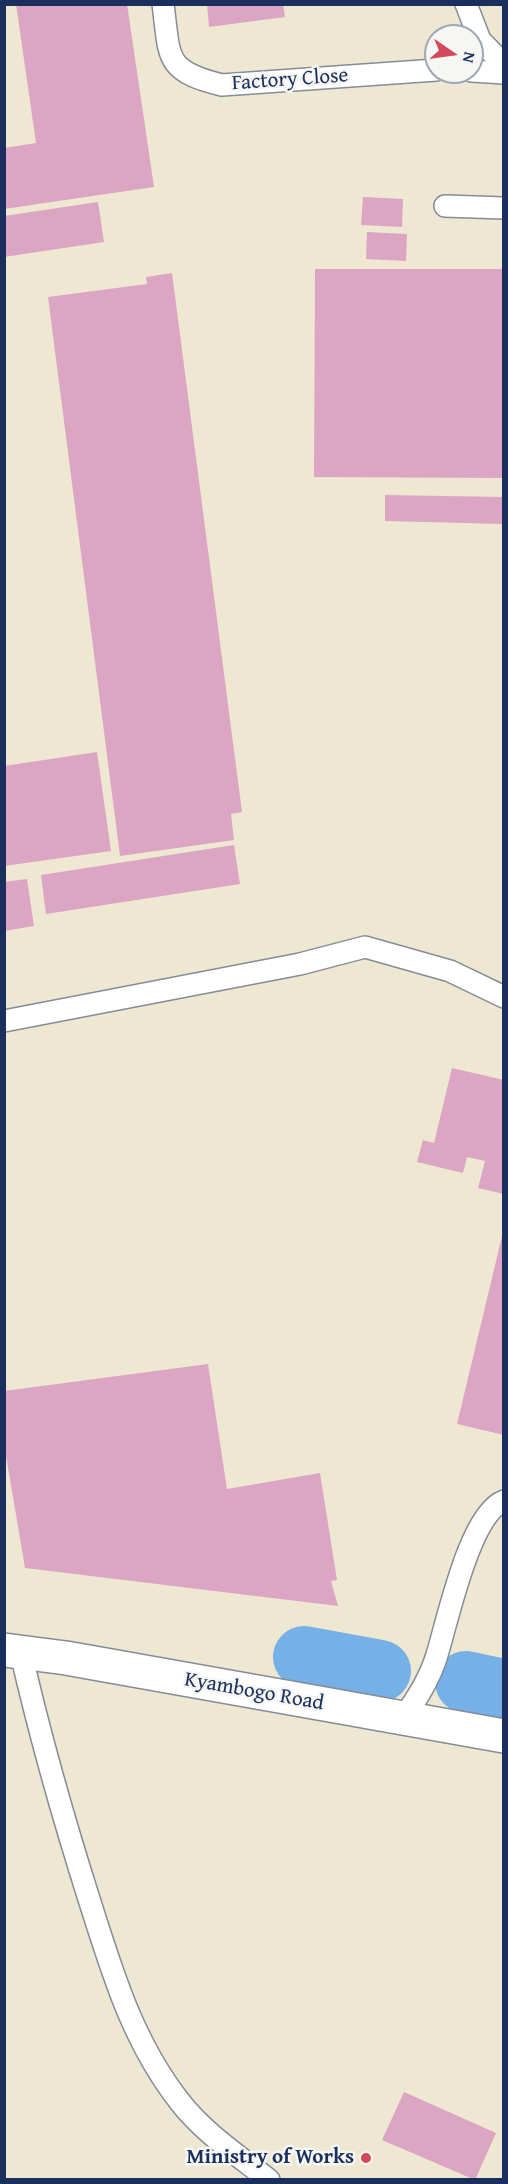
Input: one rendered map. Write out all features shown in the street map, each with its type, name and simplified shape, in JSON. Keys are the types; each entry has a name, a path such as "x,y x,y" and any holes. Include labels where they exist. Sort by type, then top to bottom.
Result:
{"street":[{"name":"Kyambogo Road","path":"13,1651 504,1736"}],"lane":[{"name":"Factory Close","path":"163,4 170,52 181,71 196,79 222,85 424,71"},
{"path":"466,4 480,40 504,65"},
{"path":"484,72 504,73"},
{"path":"445,206 504,208"},
{"path":"4,1021 300,964 365,947 450,971 504,997"},
{"path":"403,1718 422,1691 436,1659 456,1584 482,1521 504,1501"},
{"path":"13,1651 59,1806 130,2020 151,2061 181,2104 222,2143 269,2180"}],"building":[{"path":"16,4 127,4 154,187 4,209 4,148 36,143"},
{"path":"207,4 283,4 285,17 209,27"},
{"path":"363,197 403,199 402,227 361,225"},
{"path":"98,202 104,242 4,257 4,216"},
{"path":"367,232 407,234 406,261 366,259"},
{"path":"315,269 504,269 504,478 314,477"},
{"path":"172,273 242,812 231,814 234,840 120,856 48,297 147,284 146,277"},
{"path":"385,495 504,497 504,524 385,521"},
{"path":"97,752 111,851 4,866 4,766"},
{"path":"234,845 240,884 46,914 41,875"},
{"path":"27,879 34,926 4,931 4,882"},
{"path":"452,1068 504,1080 504,1194 478,1188 485,1161 467,1157 463,1173 417,1162 423,1140 434,1143"},
{"path":"504,1232 504,1435 457,1424"},
{"path":"208,1364 227,1489 320,1473 337,1580 331,1581 338,1606 25,1568 4,1444 4,1391"},
{"path":"404,2092 496,2133 475,2180 382,2140"}],"waterway":[{"path":"304,1657 380,1671"},
{"path":"466,1682 504,1690"}],"place":[{"name":"Ministry of Works","path":"366,2158"}]}
